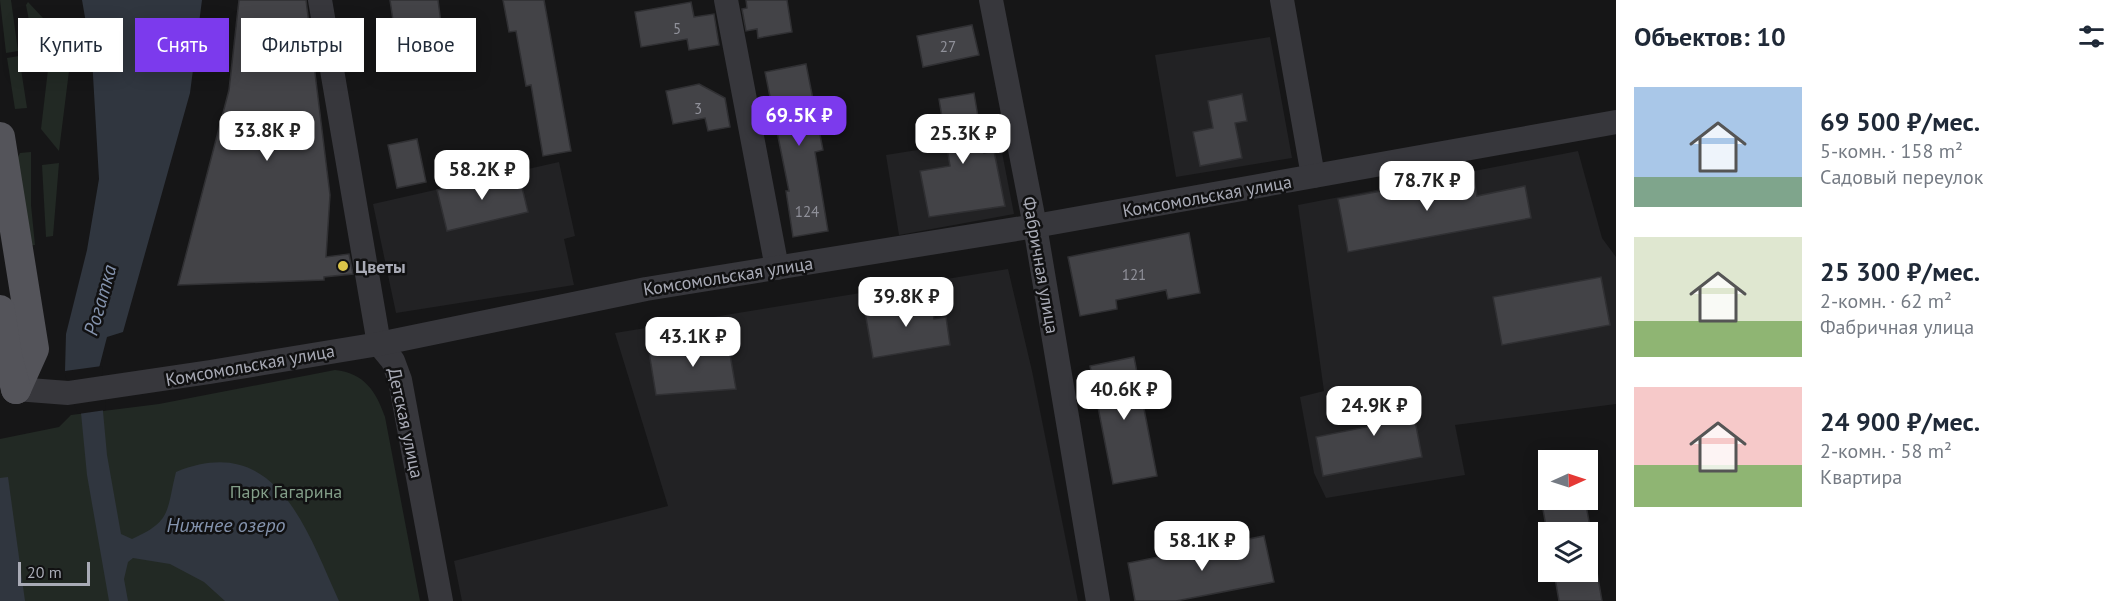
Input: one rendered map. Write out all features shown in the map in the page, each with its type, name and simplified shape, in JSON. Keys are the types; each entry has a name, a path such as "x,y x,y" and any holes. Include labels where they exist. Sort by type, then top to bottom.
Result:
{"main road":[{"path":"0,138 34,349 6,391"},
{"path":"0,310 7,356 6,391"}],"street":[{"name":"Детская улица","path":"320,0 379,344 393,361 400,380 441,601"},
{"path":"726,0 777,268"},
{"name":"Фабричная улица","path":"991,0 1035,226 1098,601"},
{"path":"1282,0 1313,176"},
{"name":"Комсомольская улица","path":"6,391 68,393 379,344 646,289 1035,226 1616,122"}],"shaded area":[{"path":"1270,37 1292,158 1176,177 1155,55"},
{"path":"999,137 1014,214 899,235 886,155"},
{"path":"1578,151 1602,238 1616,257 1616,404 1455,425 1465,475 1326,498 1314,473 1300,397 1324,391 1298,205"},
{"path":"559,162 575,236 564,239 574,285 396,313 373,204"},
{"path":"1008,269 1032,371 1078,601 462,601 454,561 668,506 615,333"}],"green space":[{"path":"0,0 11,0 18,51 6,53"},
{"path":"28,2 43,18 29,18 26,5"},
{"path":"18,56 18,72 21,72 27,108 15,109 7,58"},
{"path":"48,72 69,72 59,151 41,129"},
{"path":"31,152 31,205 35,245 26,246 13,167 20,153"},
{"path":"59,163 53,236 46,237 42,165"},
{"name":"Парк Гагарина","path":"335,370 354,375 368,385 385,417 420,601 0,601 0,439 59,427 71,415 159,404"}],"water":[{"path":"82,0 202,0 200,18 135,18 135,72 193,72 190,93 123,332 107,337 99,368 107,455 121,534 132,539 145,533 161,520 168,506 176,472 210,463 239,465 263,476 283,494 314,545 339,601 225,601 204,582 170,564 133,558 128,562 124,579 128,601 109,601 87,475 81,413 65,371 66,334 87,250 99,179 93,72 123,72 123,18 85,18"},
{"path":"8,477 25,601 0,601 0,478"}],"pier":[{"path":"102,366 106,410 78,414 67,385 65,371"}],"building":[{"path":"239,0 306,0 308,18 241,18 241,72 315,72 330,195 326,257 349,254 353,274 324,277 324,280 178,285 229,90"},
{"path":"390,0 438,0 440,18 393,18"},
{"path":"503,0 544,0 571,151 543,156 531,85 526,86 516,31 509,32"},
{"path":"746,0 787,0 792,32 758,38 757,29 746,31 742,9 747,8"},
{"path":"691,2 694,17 714,14 719,45 689,50 687,39 641,47 635,12"},
{"path":"972,25 979,55 923,67 917,36"},
{"path":"806,64 823,150 815,152 828,231 793,237 786,191 789,191 765,72"},
{"path":"699,84 725,98 730,127 708,131 705,118 673,124 666,91"},
{"path":"974,93 984,153 994,151 1005,206 929,217 920,171 950,166 939,99"},
{"path":"1242,94 1247,121 1235,123 1242,158 1200,166 1193,132 1213,128 1208,101"},
{"path":"417,139 426,182 397,188 388,145"},
{"path":"518,171 528,212 447,231 437,190"},
{"path":"1473,174 1477,196 1525,186 1531,218 1348,252 1338,199"},
{"path":"1189,233 1200,293 1168,299 1166,290 1116,300 1117,309 1080,316 1068,257"},
{"path":"1601,277 1610,325 1502,345 1493,297"},
{"path":"898,291 911,304 931,300 934,319 946,317 950,345 873,358 865,312 892,307"},
{"path":"727,337 736,389 656,395 649,352"},
{"path":"1134,357 1157,476 1113,484 1090,366"},
{"path":"1409,389 1422,457 1323,476 1316,437 1371,426 1365,397"},
{"path":"1543,510 1587,510 1589,522 1545,522"},
{"path":"1264,536 1274,582 1176,601 1135,601 1128,563"},
{"path":"1598,578 1602,601 1559,601 1556,582 1598,582"}],"place":[{"name":"Цветы","path":"343,266"}],"water label":[{"name":"Рогатка","path":"100,300"},
{"name":"Нижнее озеро","path":"226,525"}]}
